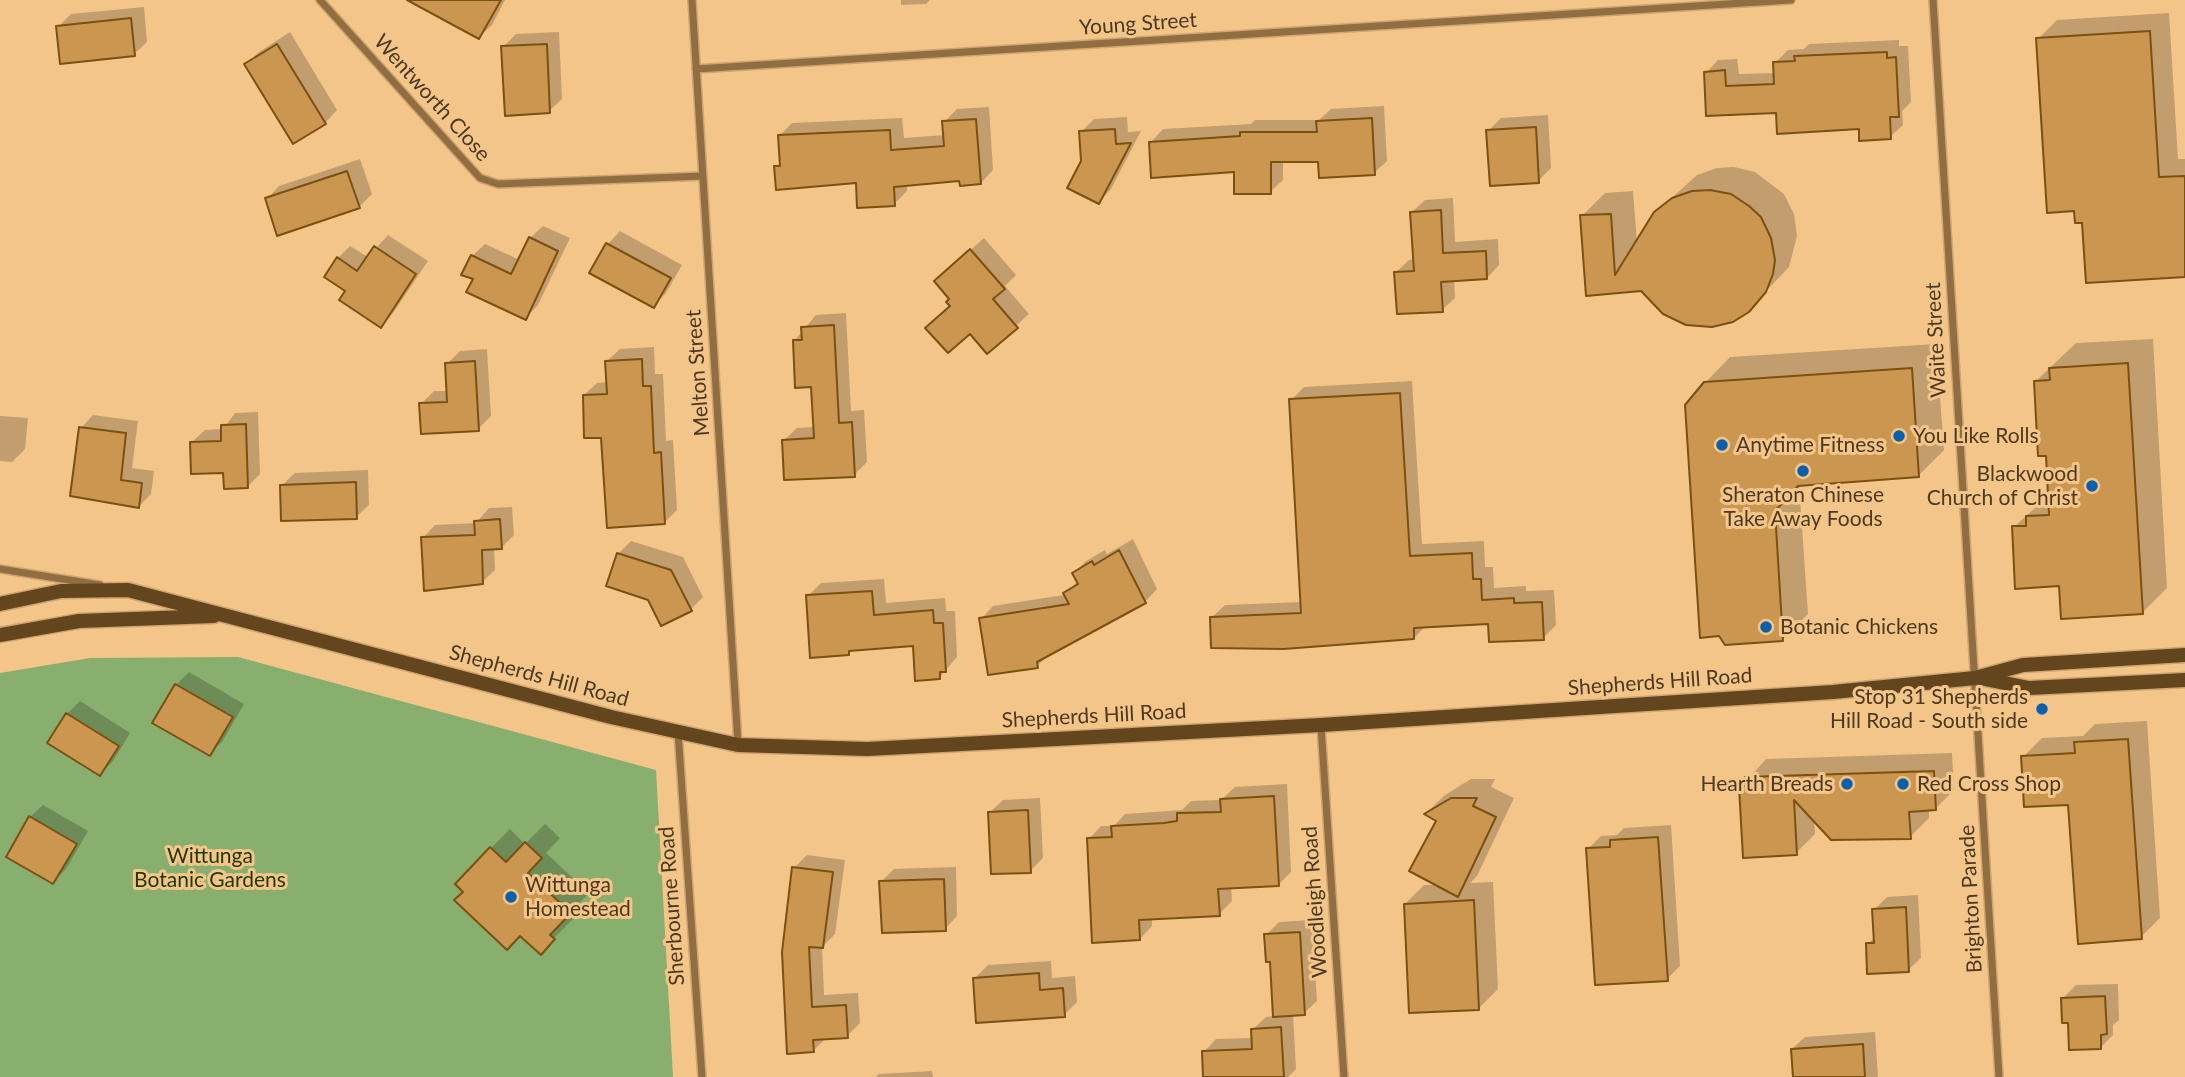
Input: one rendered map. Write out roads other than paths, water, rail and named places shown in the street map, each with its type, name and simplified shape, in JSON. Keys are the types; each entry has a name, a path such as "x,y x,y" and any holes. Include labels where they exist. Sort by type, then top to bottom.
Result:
{"main road":[{"name":"Shepherds Hill Road","path":"0,604 61,591 128,590 611,717 738,745 867,749 1321,725 1833,692 1975,677 2023,664 2185,655"},
{"name":"Shepherds Hill Road","path":"0,635 79,621 230,615"},
{"name":"Shepherds Hill Road","path":"1975,677 2029,688 2185,680"}],"street":[{"name":"Wentworth Close","path":"320,0 480,178 498,184 703,176"},
{"name":"Melton Street","path":"692,0 738,745"},
{"name":"Young Street","path":"696,69 1791,0"},
{"name":"Waite Street","path":"1933,0 1975,677"},
{"path":"0,569 128,590"},
{"name":"Brighton Parade","path":"1975,677 1999,1077"},
{"name":"Woodleigh Road","path":"1321,725 1344,1077"},
{"name":"Sherbourne Road","path":"678,732 702,1077"}],"place":[{"name":"You Like Rolls","path":"1899,436"},
{"name":"Anytime Fitness","path":"1722,445"},
{"name":"Sheraton Chinese Take Away Foods","path":"1803,471"},
{"name":"Blackwood Church of Christ","path":"2092,486"},
{"name":"Botanic Chickens","path":"1766,627"},
{"name":"Stop 31 Shepherds Hill Road - South side","path":"2042,709"},
{"name":"Hearth Breads","path":"1847,784"},
{"name":"Red Cross Shop","path":"1903,784"},
{"name":"Wittunga Homestead","path":"511,897"}],"park label":[{"name":"Wittunga Botanic Gardens","path":"210,868"}]}
